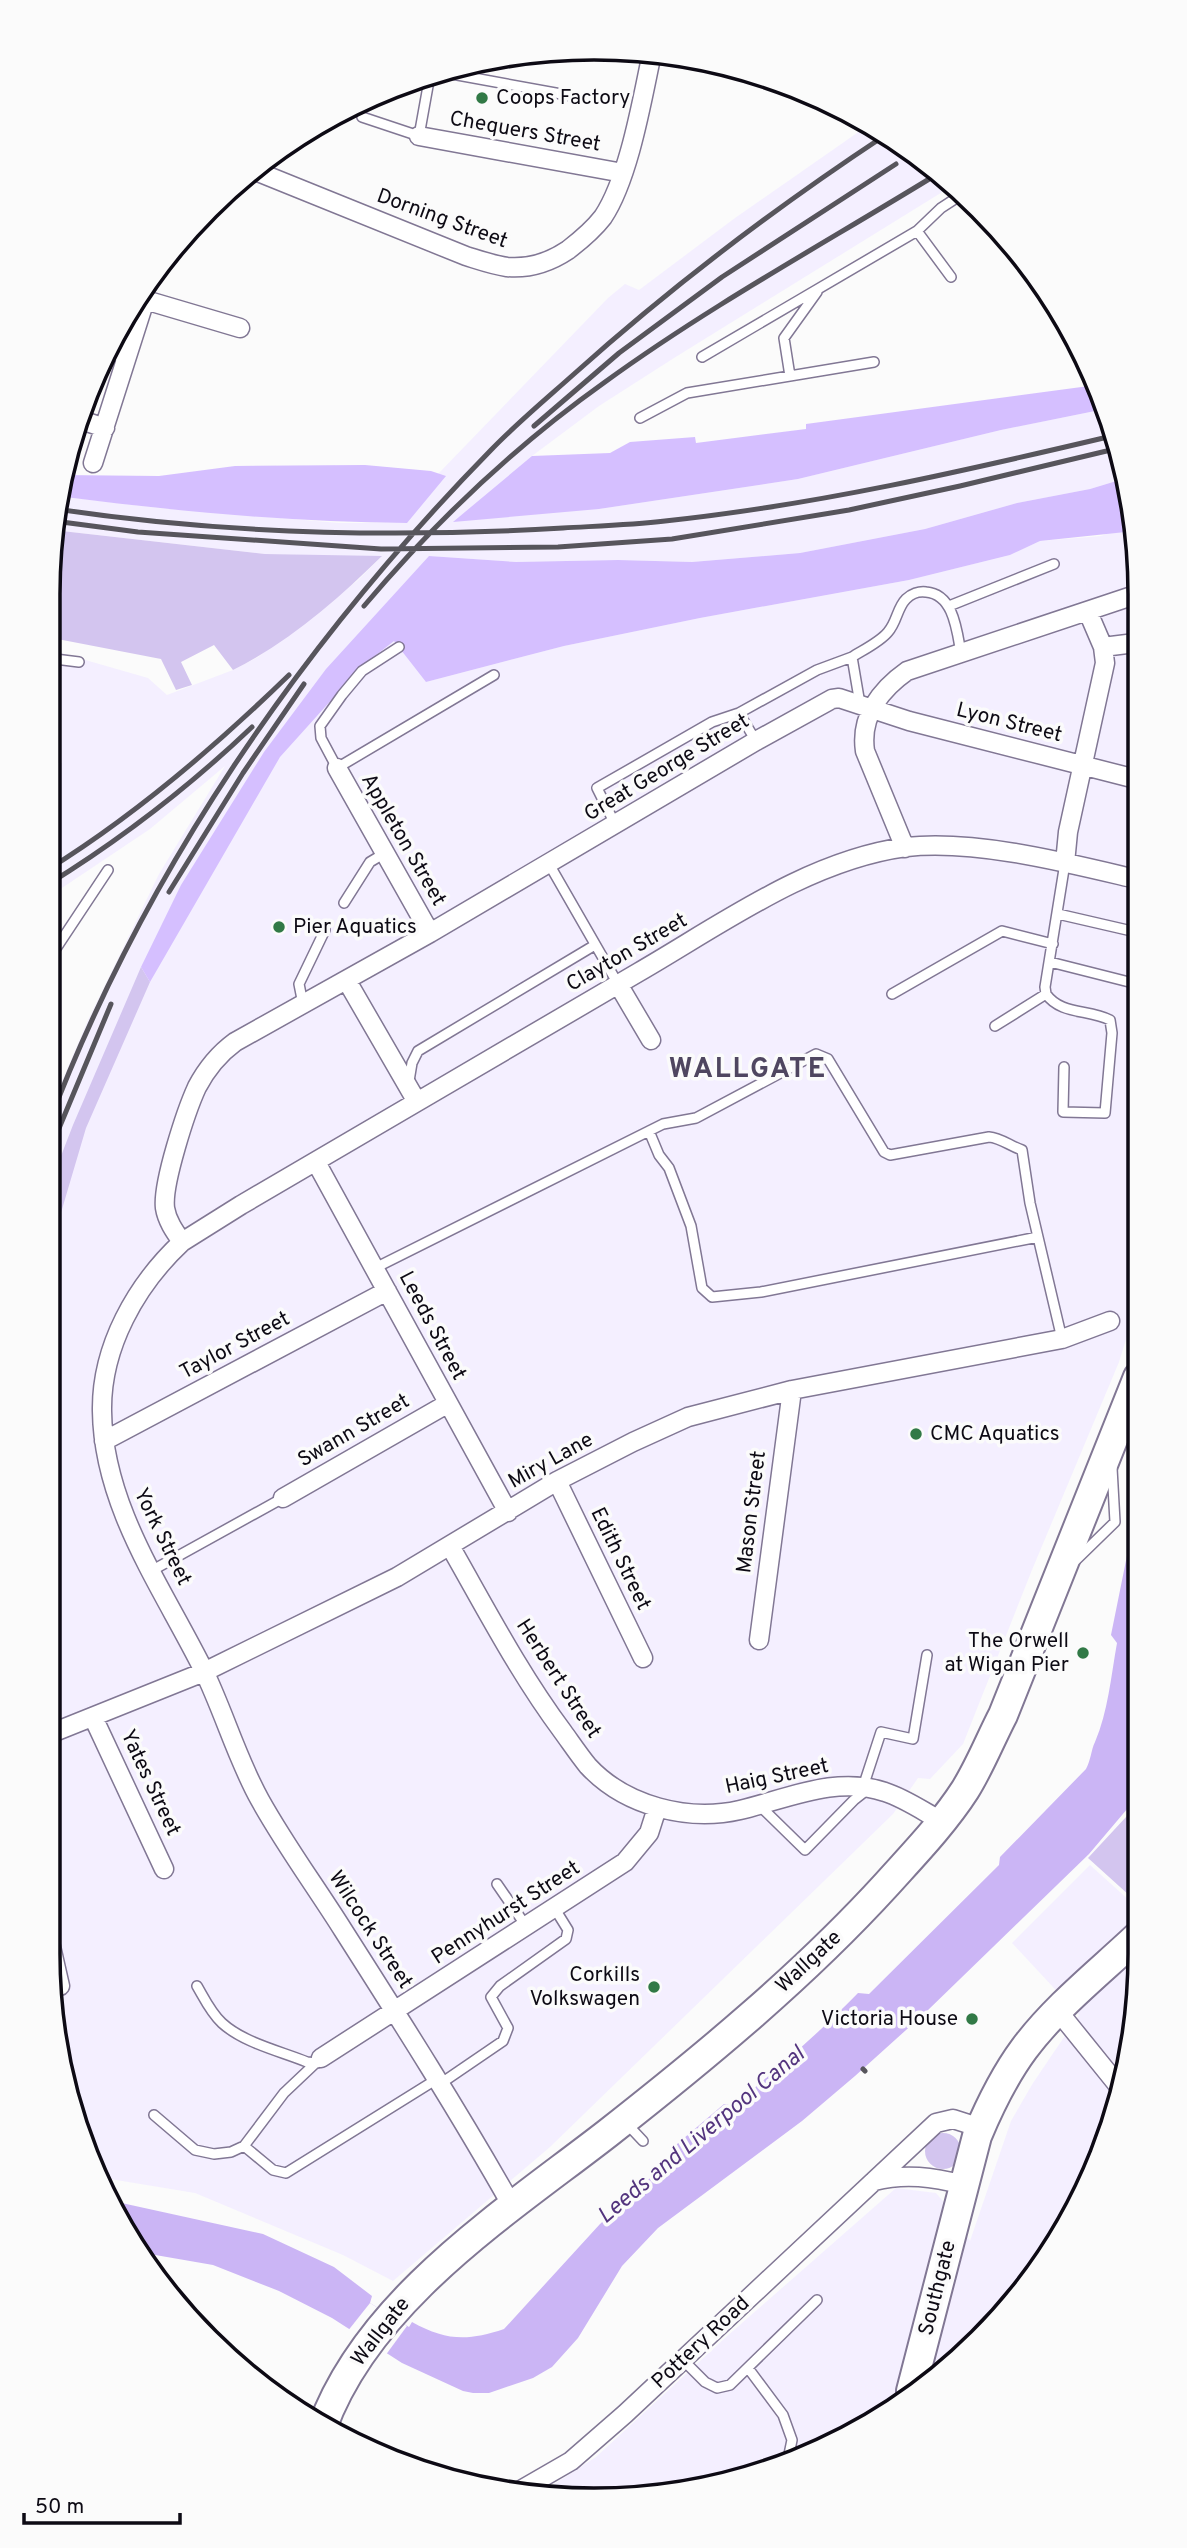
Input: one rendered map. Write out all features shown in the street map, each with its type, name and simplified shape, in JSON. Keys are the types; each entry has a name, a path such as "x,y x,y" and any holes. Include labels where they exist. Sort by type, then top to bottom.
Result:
{"highway":[{"name":"Wallgate","path":"326,2417 331,2404 366,2348 427,2277 512,2206 624,2120 812,1961 874,1898 941,1821 980,1764 1013,1692 1128,1402"},
{"path":"964,2185 981,2127 1011,2068 1058,2011 1128,1945"},
{"name":"Southgate","path":"913,2382 964,2185"}],"street":[{"name":"Dorning Street","path":"263,174 466,256 509,267 554,260 586,237 608,207 623,173 650,63"},
{"name":"Chequers Street","path":"419,136 623,173"},
{"path":"147,301 240,328"},
{"path":"93,463 127,359 136,318"},
{"path":"88,422 106,428"},
{"path":"905,848 865,751 863,738 866,706 906,671 1128,598"},
{"path":"1065,863 1069,832 1105,663 1103,647 1088,612"},
{"path":"1103,647 1128,644"},
{"name":"Great George Street","path":"182,1242 165,1210 170,1168 198,1086 218,1057 235,1042 430,933 755,741 832,699 839,698 866,706"},
{"name":"Lyon Street","path":"866,706 909,721 1128,777"},
{"name":"Appleton Street","path":"337,768 430,933"},
{"name":"Clayton Street","path":"182,1242 316,1162 412,1094 618,984 794,882 840,864 905,848 961,846 1065,863 1128,877"},
{"path":"346,981 412,1094"},
{"path":"618,984 651,1040"},
{"name":"Leeds Street","path":"316,1162 508,1512"},
{"name":"York Street","path":"182,1242 142,1288 118,1334 103,1392 104,1441 115,1496 204,1672"},
{"name":"Taylor Street","path":"104,1441 387,1291"},
{"name":"Miry Lane","path":"60,1730 204,1672 397,1577 557,1481 633,1441 688,1417 792,1390 1062,1339 1110,1321"},
{"name":"Mason Street","path":"759,1640 792,1390"},
{"name":"Swann Street","path":"284,1498 447,1404"},
{"name":"Edith Street","path":"557,1481 643,1657"},
{"name":"Herbert Street","path":"450,1546 517,1665 589,1767 617,1788 657,1808"},
{"name":"Wilcock Street","path":"204,1672 260,1799 439,2081 512,2206"},
{"name":"Yates Street","path":"93,1717 164,1869"},
{"name":"Haig Street","path":"657,1808 711,1814 831,1786 886,1792 941,1821"},
{"name":"Pennyhurst Street","path":"319,2061 625,1863 649,1833 657,1808"},
{"path":"1058,2011 1112,2078"},
{"name":"Pottery Road","path":"530,2485 571,2461 936,2123 953,2119 981,2127"},
{"path":"874,2182 894,2176 919,2176 964,2185"}],"lane":[{"path":"463,76 572,96"},
{"path":"362,117 419,136 428,86"},
{"path":"702,357 917,231 954,200"},
{"path":"917,231 951,277"},
{"path":"790,376 784,338 820,288"},
{"path":"116,356 127,359"},
{"path":"640,418 687,393 874,362"},
{"path":"948,606 1054,564"},
{"path":"615,824 597,788 712,722 739,713 817,670 852,657 888,632 900,607 909,596 928,592 938,595 948,606 956,624 961,653"},
{"path":"399,647 362,671 320,726 321,738 337,768 494,676"},
{"path":"852,657 866,706"},
{"path":"60,660 79,662"},
{"path":"739,713 755,741"},
{"path":"344,903 370,862 385,853"},
{"path":"1046,994 1065,863"},
{"path":"549,864 618,984"},
{"path":"60,942 108,870"},
{"path":"1058,914 1128,930"},
{"path":"303,1004 299,984 326,930"},
{"path":"892,994 1002,931 1053,944"},
{"path":"412,1094 412,1063 418,1051 595,944"},
{"path":"1050,962 1128,982"},
{"path":"995,1026 1046,994"},
{"path":"1046,994 1060,1007 1110,1020 1112,1033 1105,1114 1063,1112 1064,1067"},
{"path":"375,1268 663,1124 696,1118 816,1054 828,1059 884,1152 890,1155 989,1137 996,1137 1009,1146 1022,1150 1038,1237 1062,1339"},
{"path":"649,1131 659,1155 669,1168 691,1226 702,1288 712,1297 761,1292 1038,1237"},
{"path":"151,1571 284,1498"},
{"path":"758,1805 805,1850 866,1788 881,1732 913,1739 927,1655"},
{"path":"497,1884 527,1927"},
{"path":"244,2146 274,2170 286,2173 503,2041 508,2028 491,1997 500,1986 566,1939 568,1930 555,1909"},
{"path":"197,1986 222,2023 240,2035 307,2062 319,2061"},
{"path":"154,2115 195,2150 214,2154 231,2152 244,2146 284,2093 319,2061"},
{"path":"624,2120 643,2141"},
{"path":"683,2360 705,2382 716,2388 730,2385 817,2300"},
{"path":"748,2368 783,2415 792,2440 790,2451"}],"shaded area":[{"path":"860,131 890,149 944,191 599,406 532,456 599,509 798,479 1001,430 1095,411 1115,481 1017,503 925,529 800,553 692,562 516,562 429,556 426,682 564,646 909,580 1010,555 1040,541 1101,536 1123,527 1128,594 1128,1333 1119,1362 963,1744 930,1779 918,1778 893,1814 550,2147 393,2281 343,2255 195,2193 109,2179 88,2126 70,2059 64,2024 60,1954 60,1086 88,1020 159,874 225,766 150,829 60,889 60,653 148,678 167,695 233,670 258,657 357,581 381,557 265,554 63,531 64,524 69,497 339,523 406,523 445,476 438,474 608,298 625,284 639,290 735,218"},
{"path":"1086,386 1095,411 1001,430 798,479 599,509 453,522 532,456 610,453 630,442 695,437 696,443 806,429 806,424"},
{"path":"365,465 431,471 446,476 407,523 232,515 69,497 73,475 159,476 235,466"},
{"path":"1115,481 1124,532 1040,541 1010,555 909,580 564,646 426,682 394,641 362,666 280,757 150,982 141,967 181,885 264,752 326,669 429,556 516,562 692,562 800,553 925,529 1017,503"},
{"path":"63,531 265,554 382,556 312,619 274,647 233,670 214,645 181,662 192,685 176,690 161,659 60,640"},
{"path":"141,967 150,982 86,1128 60,1216 60,1158"},
{"path":"1128,1815 1128,1894 1088,1858"},
{"path":"1090,1865 1128,1899 1128,1954 1123,2024 1109,2093 1099,2126 1087,2159 1056,2222 1038,2251 995,2307 946,2356 890,2399 798,2448 732,2470 663,2484 594,2488 551,2486 596,2457 725,2338 896,2188 936,2193 954,2214 970,2241 1011,2121 1079,2015 1012,1943"},
{"path":"943,2133 956,2138 961,2151 956,2164 943,2169 930,2164 925,2151 930,2138"}],"water":[{"name":"Leeds and Liverpool Canal","path":"1128,1551 1128,1808 1089,1854 926,2012 855,2076 802,2121 658,2228 622,2266 578,2338 552,2367 533,2378 489,2393 463,2391 402,2363 332,2318 279,2291 213,2265 151,2254 131,2222 121,2203 263,2234 334,2267 372,2296 370,2303 409,2327 412,2322 436,2333 457,2337 479,2336 504,2329 600,2224 672,2158 670,2150 724,2104 734,2105 858,1993 869,1994 999,1865 1000,1857 1086,1769 1109,1694 1117,1643 1111,1635"}],"pier":[{"path":"370,2303 407,2326 385,2356 347,2332"}],"railway":[{"path":"60,1097 86,1034 130,942 180,853 234,766 292,683 355,602 421,524 511,430 648,310 724,249 877,141"},
{"path":"534,426 619,353 722,277 896,164"},
{"path":"364,606 477,486 572,407 686,327 930,179"},
{"path":"66,510 182,524 309,532 436,533 627,524 721,514 834,496 1104,438"},
{"path":"64,522 138,532 381,549 558,547 672,539 849,510 1108,451"},
{"path":"60,862 174,779 289,675"},
{"path":"169,892 243,773 304,684"},
{"path":"60,877 154,811 252,727"},
{"path":"60,1126 111,1004"}],"place":[{"name":"Coops Factory","path":"482,98"},
{"name":"Pier Aquatics","path":"279,927"},
{"name":"CMC Aquatics","path":"916,1434"},
{"name":"The Orwell at Wigan Pier","path":"1083,1653"},
{"name":"Corkills Volkswagen","path":"654,1987"},
{"name":"Victoria House","path":"972,2019"}],"district":[{"name":"WALLGATE","path":"748,1070"}]}
